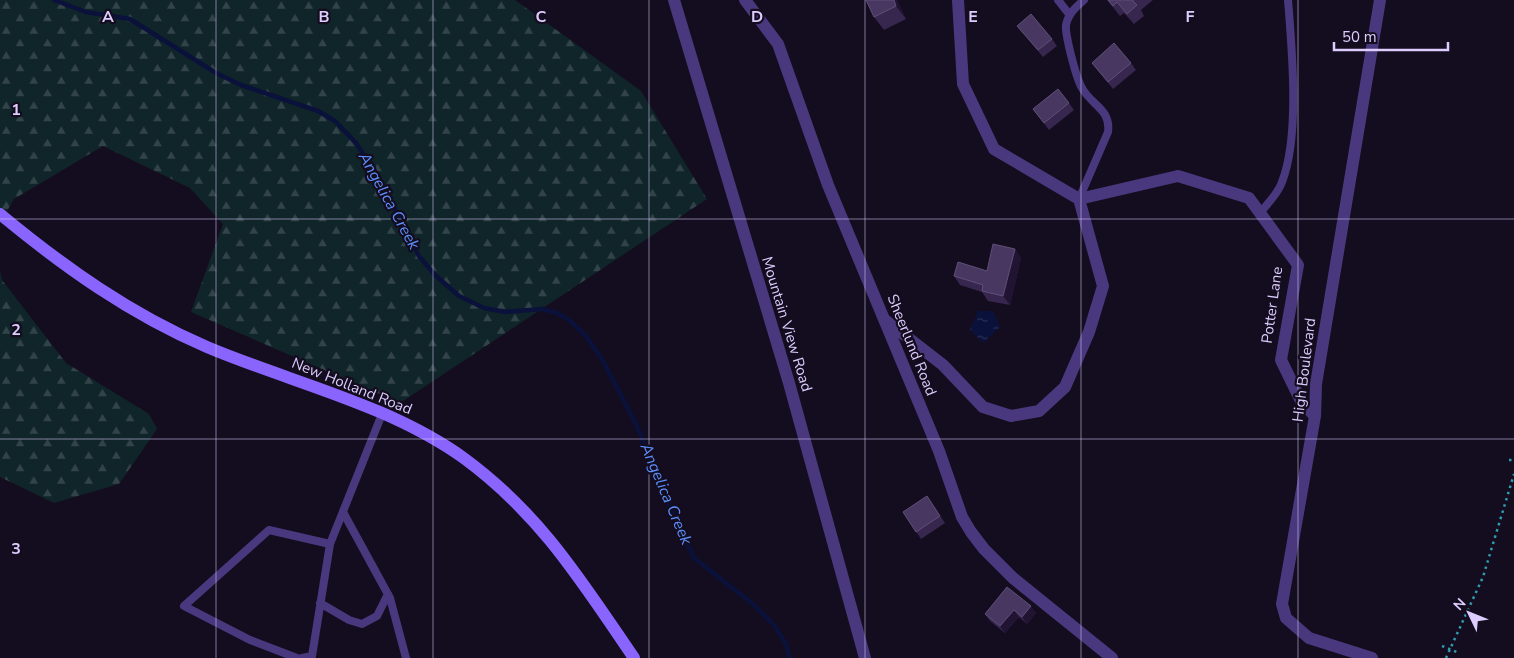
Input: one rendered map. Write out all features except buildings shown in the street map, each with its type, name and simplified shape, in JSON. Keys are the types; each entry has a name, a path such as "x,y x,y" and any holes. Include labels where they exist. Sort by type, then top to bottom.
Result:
{"main road":[{"name":"New Holland Road","path":"0,214 65,267 123,305 171,331 253,365 382,414 419,431 459,455 500,487 529,515 586,584 634,658"}],"street":[{"name":"Mountain View Road","path":"674,0 789,383 865,658"},
{"name":"Sheerlund Road","path":"746,0 778,44 828,185 939,451 962,517 984,549 1014,578 1112,658"},
{"path":"885,320 943,365 983,407 1011,416 1039,411 1064,387 1089,332 1102,286 1079,199 994,149 963,84 958,0"},
{"name":"High Boulevard","path":"1372,658 1309,638 1286,618 1282,604 1315,416 1316,384 1380,0"},
{"name":"Potter Lane","path":"1079,199 1178,176 1249,198 1298,265 1281,360 1302,403 1315,416"}],"lane":[{"path":"1058,0 1070,14"},
{"path":"1079,199 1108,132 1109,122 1107,115 1082,89 1075,72 1066,26 1070,14 1084,0"},
{"path":"1260,213 1279,190 1283,181 1290,146 1293,79 1288,0"},
{"path":"302,658 312,656 330,544 382,414"},
{"path":"343,512 388,594 400,631 406,658"},
{"path":"297,658 250,640 184,606 269,530 330,544"},
{"path":"320,603 349,620 362,624 377,616 388,594"}],"path":[{"path":"1509,460 1514,460"},
{"path":"1446,658 1483,577 1514,474"},
{"path":"1442,646 1459,652"}],"green space":[{"path":"0,0 515,0 641,91 707,199 400,403 191,312 223,224 190,188 103,146 14,199 0,223"},
{"path":"0,271 2,280 66,363 149,414 157,429 119,484 54,503 0,477"}],"water":[{"path":"978,311 993,311 1000,327 983,343 970,330"}],"waterway":[{"name":"Angelica Creek","path":"54,0 86,12 130,19 216,73 241,85 318,111 335,121 356,143 378,176 419,256 435,275 459,296 484,308 505,312 542,309 557,313 569,320 586,336 603,361 637,426 663,491 694,558 753,604 774,625 786,644 790,658"}]}
